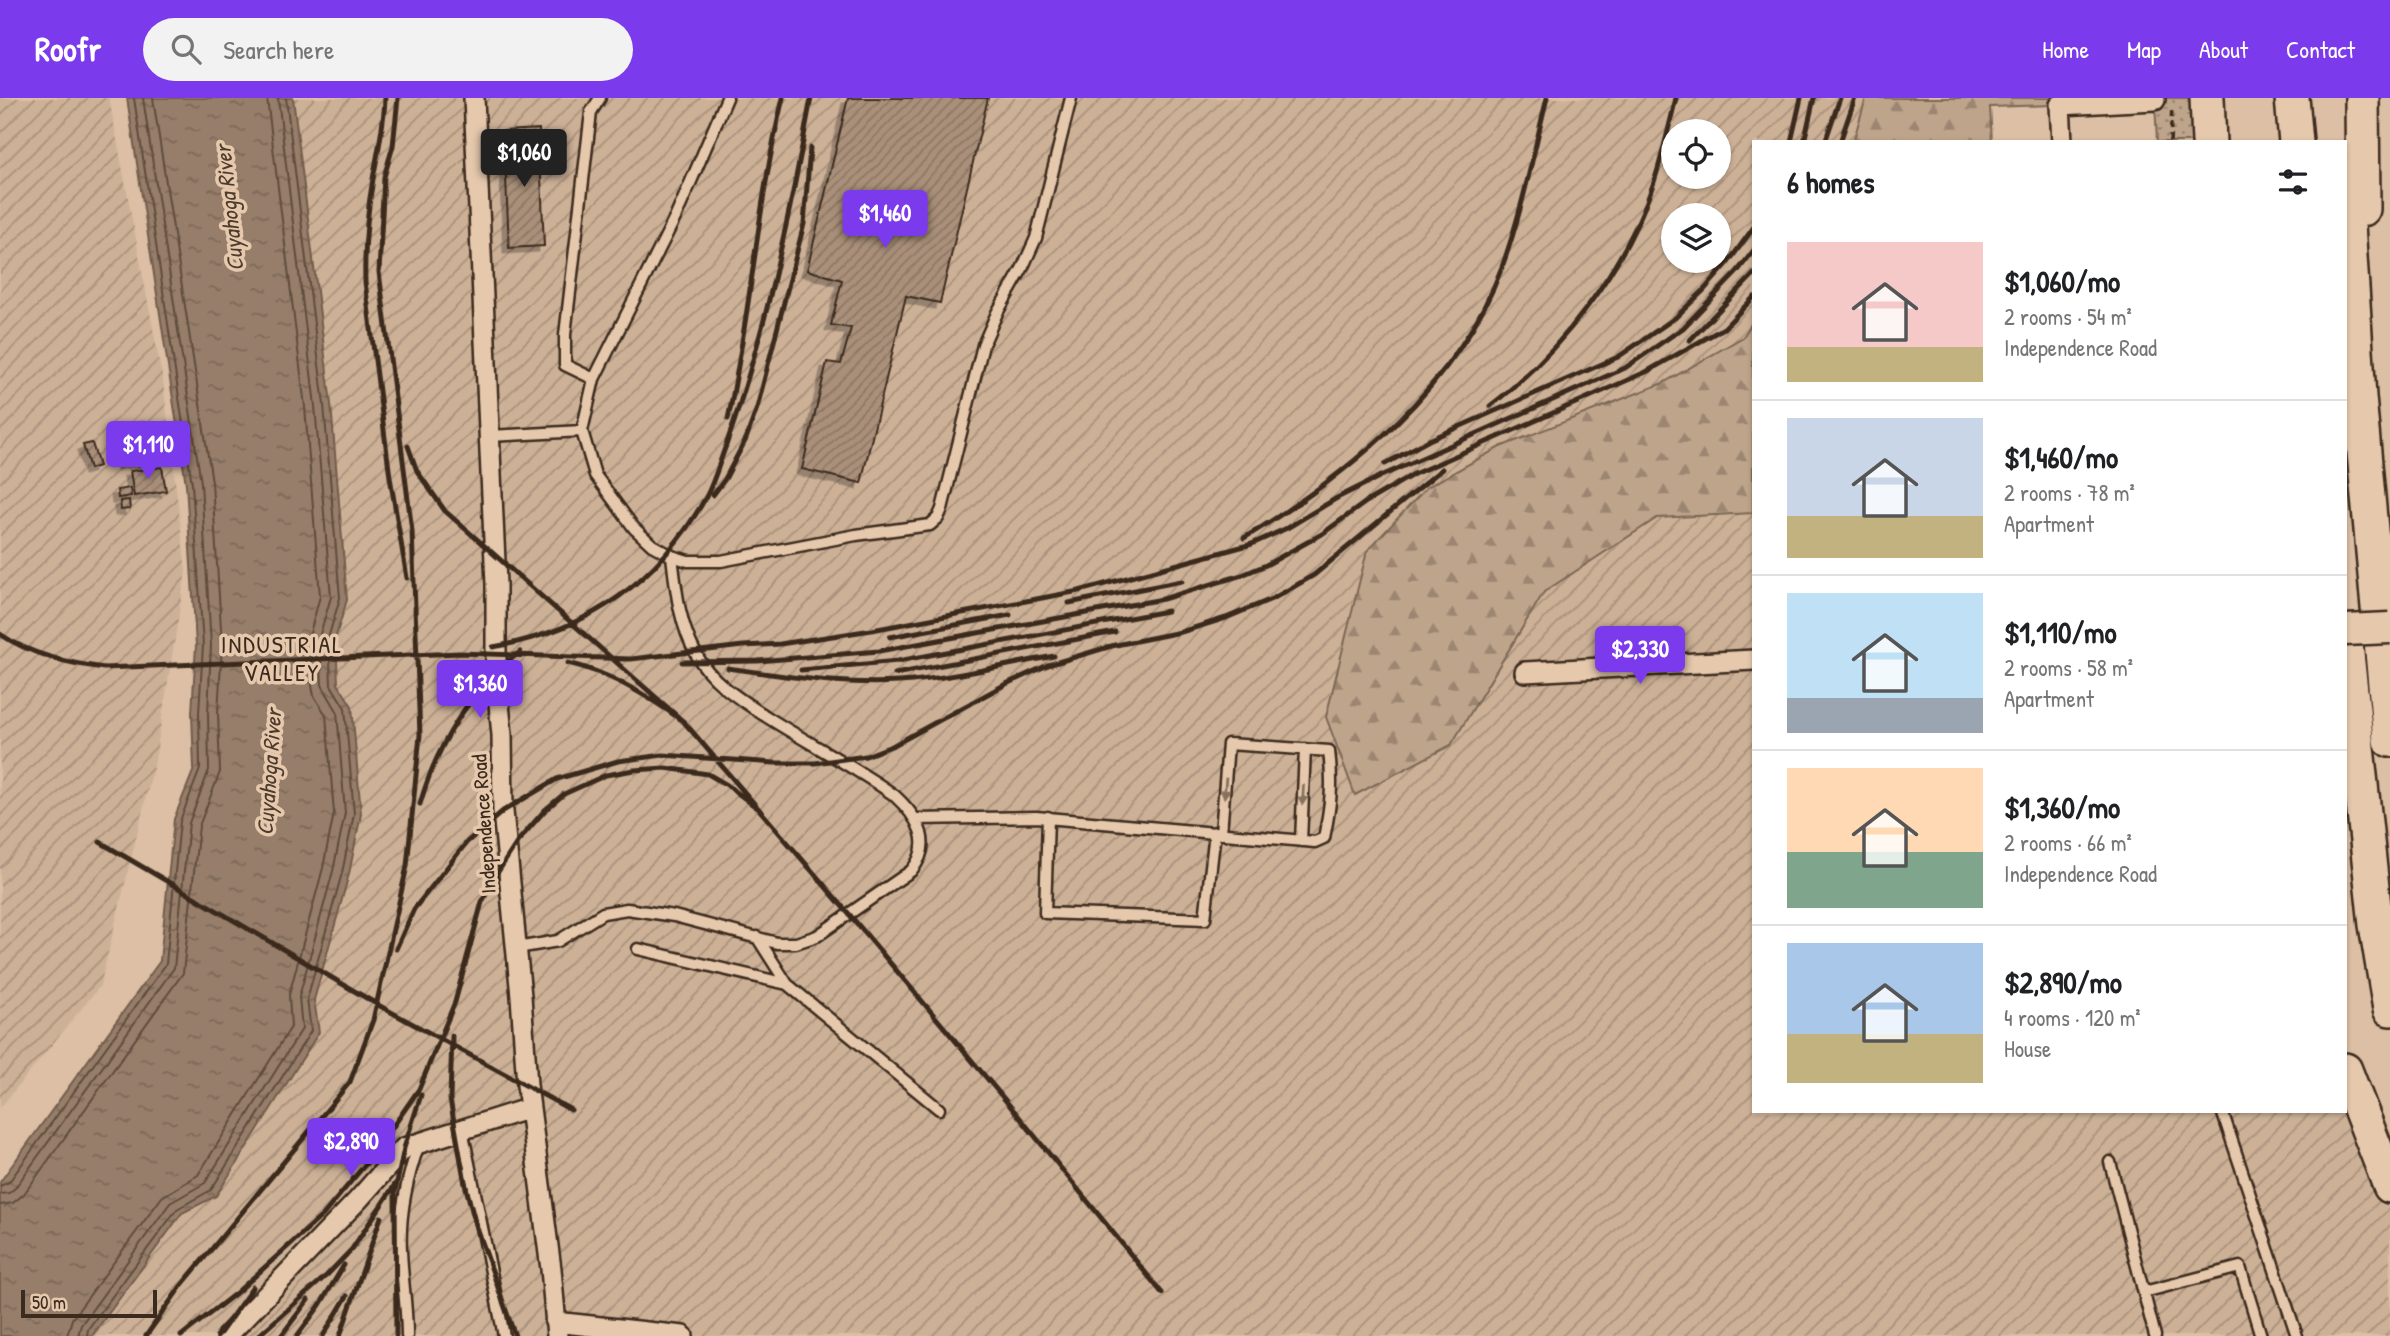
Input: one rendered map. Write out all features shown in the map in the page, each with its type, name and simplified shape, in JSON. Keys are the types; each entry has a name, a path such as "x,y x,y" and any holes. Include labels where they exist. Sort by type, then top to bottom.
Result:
{"highway":[{"path":"2207,98 2209,140"},
{"path":"2292,98 2296,140"},
{"path":"2340,98 2343,140"},
{"path":"2359,397 2362,98"},
{"path":"2347,209 2359,397 2390,740"},
{"path":"2347,652 2376,925 2390,1009"},
{"path":"2347,1075 2390,1186"}],"main road":[{"path":"2347,633 2390,628"}],"street":[{"name":"Independence Road","path":"474,98 496,584 496,674 502,735 503,811 530,1108 556,1329"},
{"path":"2062,140 2060,105 2164,99"},
{"path":"1525,672 1752,660"},
{"path":"227,1336 358,1200 404,1148 530,1108"},
{"path":"556,1329 683,1336"}],"lane":[{"path":"594,379 565,365 565,335 591,112 600,98"},
{"path":"727,98 676,216 594,379 582,431 595,475 634,528 652,545 688,561 721,561 866,534 921,527 930,525 938,518 984,345 997,313 1037,238 1070,98"},
{"path":"489,436 582,431"},
{"path":"517,948 558,941 603,913 627,909 674,916 787,944 806,941 911,871 919,862 923,843 921,831 906,806 880,785 744,702 710,674 697,656 684,627 678,606 672,556"},
{"path":"915,819 1048,817 1218,832 1315,842 1324,838 1333,783 1329,751 1228,744 1218,832 1205,919 1045,913 1048,817"},
{"path":"1301,841 1305,750"},
{"path":"757,937 787,984 939,1109"},
{"path":"638,949 787,984"},
{"path":"2223,1113 2297,1336"},
{"path":"461,1129 504,1336"},
{"path":"407,1336 401,1248 403,1207 409,1173 419,1144"},
{"path":"2110,1162 2155,1336"},
{"path":"2144,1292 2240,1267 2261,1336"}],"path":[{"path":"2164,99 2170,140"}],"shaded area":[{"path":"0,98 109,98 163,381 186,571 155,760 100,986 0,1108"},
{"path":"293,98 1866,98 1854,140 1752,140 1752,323 1743,337 1663,383 1500,447 1355,794 1451,745 1544,592 1657,518 1752,513 1752,1113 2346,1113 2390,1186 2390,1336 92,1336 182,1213 216,1196 319,1032 314,1001 349,874 361,814 352,706 338,684 336,636 347,600 331,404"}],"green space":[{"path":"1866,98 2053,98 2053,105 1990,107 1992,140 1854,140"},
{"path":"2139,98 2207,98 2209,140 2157,140 2155,101"},
{"path":"1752,323 1752,513 1657,518 1544,592 1451,745 1355,795 1326,717 1367,551 1427,487 1500,447 1663,383 1743,337"}],"water":[{"name":"Cuyahoga River","path":"127,98 293,98 331,404 347,600 336,636 338,684 352,706 361,814 349,874 314,1000 319,1032 216,1196 182,1213 92,1336 0,1336 0,1182 160,961 174,819 194,769 192,713 196,645 186,484"}],"building":[{"path":"848,98 988,98 940,303 906,296 861,483 802,469 827,362 841,364 851,328 831,325 842,280 807,270"},
{"path":"539,129 544,246 509,248 504,131"},
{"path":"144,422 149,461 123,464 118,425"},
{"path":"92,443 99,466 90,469 83,445"},
{"path":"162,467 166,491 134,496 130,471"},
{"path":"130,488 131,496 118,498 117,490"},
{"path":"129,500 130,509 121,510 120,501"}],"railway":[{"path":"385,98 368,217 365,282 390,477 407,578"},
{"path":"146,1336 181,1286 350,1082 373,1020 407,866 420,735 412,531 379,272 384,177 393,146 398,98"},
{"path":"728,419 767,178 783,98"},
{"path":"493,647 560,629 618,598 666,554 706,497 736,415 765,316 811,98"},
{"path":"1244,538 1284,513 1361,455 1429,388 1458,351 1482,310 1502,267 1521,204 1547,98"},
{"path":"1490,406 1517,384 1566,334 1608,276 1642,214 1654,182 1676,98"},
{"path":"1791,140 1801,98"},
{"path":"1804,140 1814,98"},
{"path":"1826,140 1840,98"},
{"path":"1841,140 1855,98"},
{"path":"713,495 725,479 746,439 757,408 804,224 810,148"},
{"path":"1385,464 1429,440 1618,357 1675,318 1727,264 1752,230"},
{"path":"0,634 50,657 104,668 459,653 631,659 780,644 872,630 1079,591 1252,544 1287,528 1379,477 1625,368 1683,328 1752,253"},
{"path":"1690,340 1752,276"},
{"path":"682,662 758,661 879,651 1163,599 1242,575 1322,534 1366,502 1414,474 1646,372 1724,328 1752,299"},
{"path":"408,446 417,471 445,511 684,722 629,686 568,663"},
{"path":"1106,647 1181,632 1226,618 1274,598 1314,575 1442,469"},
{"path":"1069,603 1182,581"},
{"path":"801,670 898,661 1167,611"},
{"path":"890,637 1010,615"},
{"path":"895,674 1115,632"},
{"path":"396,949 414,909 467,842 503,811 557,779 618,761 663,755 774,763 815,763 866,756 894,745 1006,684 1048,665 1115,645"},
{"path":"420,804 436,761 458,720 486,683 520,652"},
{"path":"728,668 873,683 955,675 1054,656"},
{"path":"684,722 1021,1119 1162,1293"},
{"path":"181,1336 236,1293 323,1215 374,1154 419,1089 455,1002 482,902 518,841 545,810 564,794 606,775 665,768 708,774 756,807"},
{"path":"100,842 380,1006 571,1110"},
{"path":"452,1036 450,1099 465,1184 475,1222 515,1336"},
{"path":"396,1336 395,1192 404,1148 421,1095"},
{"path":"258,1336 327,1275 352,1249 396,1183"},
{"path":"340,1336 381,1217"},
{"path":"297,1336 344,1265"},
{"path":"218,1336 253,1287"},
{"path":"323,1336 347,1296"},
{"path":"281,1336 308,1300"}],"district":[{"name":"INDUSTRIAL VALLEY","path":"282,659"}]}
